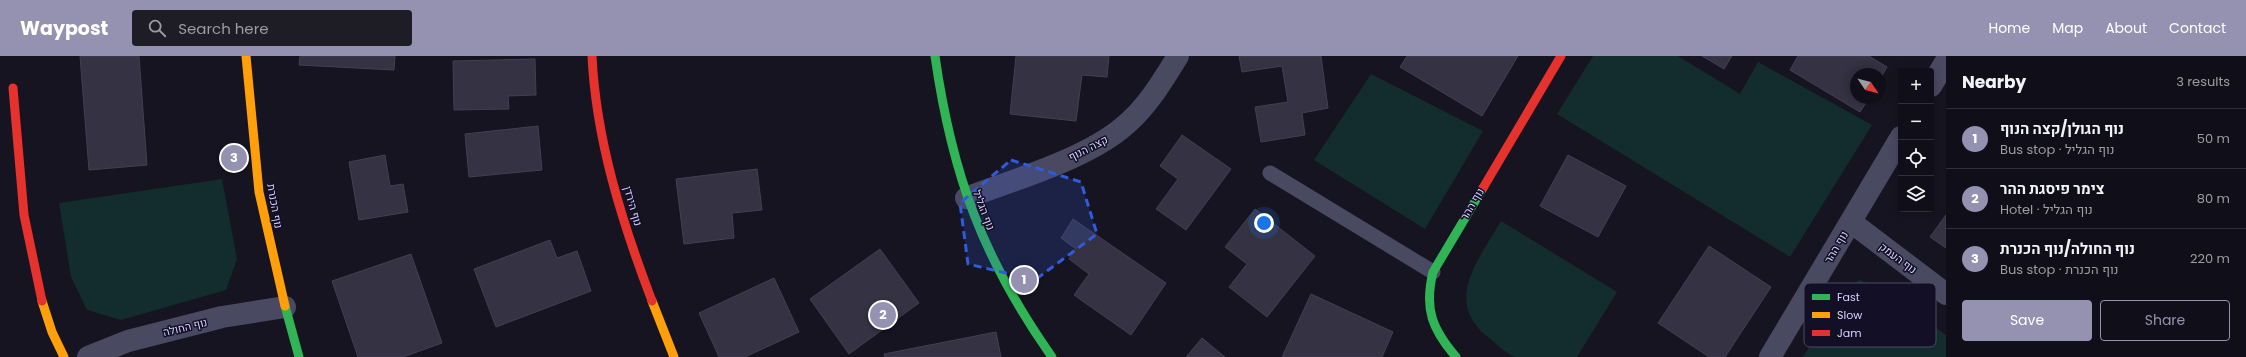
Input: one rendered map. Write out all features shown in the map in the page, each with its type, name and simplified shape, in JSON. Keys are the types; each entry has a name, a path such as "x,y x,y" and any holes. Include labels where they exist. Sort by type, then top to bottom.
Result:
{"street":[{"name":"נוף הכנרת","path":"246,56 256,169 266,224 285,307 299,357"},
{"name":"נוף הירדן","path":"592,56 596,107 618,200 638,266 674,357"},
{"name":"נוף הגליל","path":"934,56 940,104 953,158 966,198 984,244 1009,292 1033,333 1052,357"},
{"name":"קצה הנוף","path":"966,198 1075,156 1100,143 1123,128 1157,91 1178,56"},
{"name":"נוף ההר","path":"1456,357 1439,337 1431,320 1429,284 1433,272 1561,56"},
{"path":"1934,81 1946,61"},
{"path":"13,88 17,152 30,257 52,338 64,357"},
{"name":"נוף ההר","path":"1814,283 1899,140"},
{"name":"נוף העמק","path":"1851,222 1931,283"},
{"name":"נוף העמק","path":"1936,286 1946,294"},
{"name":"נוף ההר","path":"1770,357 1804,300"},
{"name":"נוף החולה","path":"88,357 128,342 222,317 285,307"}],"lane":[{"path":"1270,173 1433,272"}],"highlighted area":[{"path":"1011,160 1081,182 1097,234 1035,280 968,264 960,203"}],"green space":[{"path":"1593,56 1678,56 1740,94 1758,62 1872,125 1790,257 1557,114"},
{"path":"1371,74 1483,131 1425,229 1314,160"},
{"path":"222,179 237,259 226,290 121,320 87,310 71,277 59,203"},
{"path":"1501,221 1617,292 1577,357 1516,357 1506,352 1475,324 1468,310 1466,295 1469,280 1483,250"},
{"path":"1859,280 1868,283 1855,283"},
{"path":"1936,328 1946,335 1946,357 1803,357 1809,347 1936,347"}],"building":[{"path":"80,56 139,56 147,165 89,170"},
{"path":"300,56 395,56 394,70 299,65"},
{"path":"1016,56 1109,56 1107,77 1082,75 1076,121 1010,114"},
{"path":"1239,56 1321,56 1328,108 1302,113 1305,135 1261,142 1255,107 1288,102 1282,66 1242,72"},
{"path":"1407,56 1518,56 1482,116 1400,67"},
{"path":"1702,56 1732,56 1724,69"},
{"path":"1798,56 1869,56 1887,67 1886,69 1850,68 1850,104 1865,104 1860,112 1790,70"},
{"path":"535,59 536,95 508,96 509,109 454,110 453,61"},
{"path":"538,126 542,170 469,177 465,134"},
{"path":"1182,135 1231,169 1186,230 1156,209 1178,179 1160,166"},
{"path":"385,155 390,186 403,184 408,212 359,220 349,162"},
{"path":"1568,155 1626,186 1598,237 1540,206"},
{"path":"757,169 762,210 732,213 734,238 684,244 676,179"},
{"path":"1255,209 1315,256 1267,317 1229,287 1247,264 1225,247"},
{"path":"1946,215 1946,248 1930,237"},
{"path":"1073,219 1166,283 1131,335 1074,295 1089,274 1069,259 1076,249 1061,238"},
{"path":"550,240 557,258 577,251 591,291 496,327 474,269"},
{"path":"1709,246 1771,287 1725,357 1709,357 1658,323"},
{"path":"880,249 919,303 849,354 810,299"},
{"path":"411,254 442,343 403,357 358,357 332,281"},
{"path":"774,278 799,332 745,357 719,357 699,313"},
{"path":"1311,294 1393,332 1382,357 1282,357"},
{"path":"996,332 1001,357 885,357 884,354"},
{"path":"1202,338 1225,357 1186,357"}],"traffic: fast":[{"path":"935,56 942,99 951,139 961,178 974,214 989,250 1007,285 1028,321 1052,357"},
{"path":"1456,357 1441,337 1432,318 1429,297 1430,285 1433,272 1483,188"},
{"path":"285,306 299,357"}],"traffic: slow":[{"path":"246,56 259,192 285,306"},
{"path":"42,301 52,332 64,357"},
{"path":"652,301 674,357"}],"traffic: jam":[{"path":"592,56 594,87 599,119 612,180 652,301"},
{"path":"1483,188 1561,56"},
{"path":"13,88 24,215 42,301"}],"place":[{"name":"נוף החולה/נוף הכנרת","path":"234,158"},
{"name":"נוף הגולן/קצה הנוף","path":"1024,280"},
{"name":"צימר פיסגת ההר","path":"883,315"}]}
